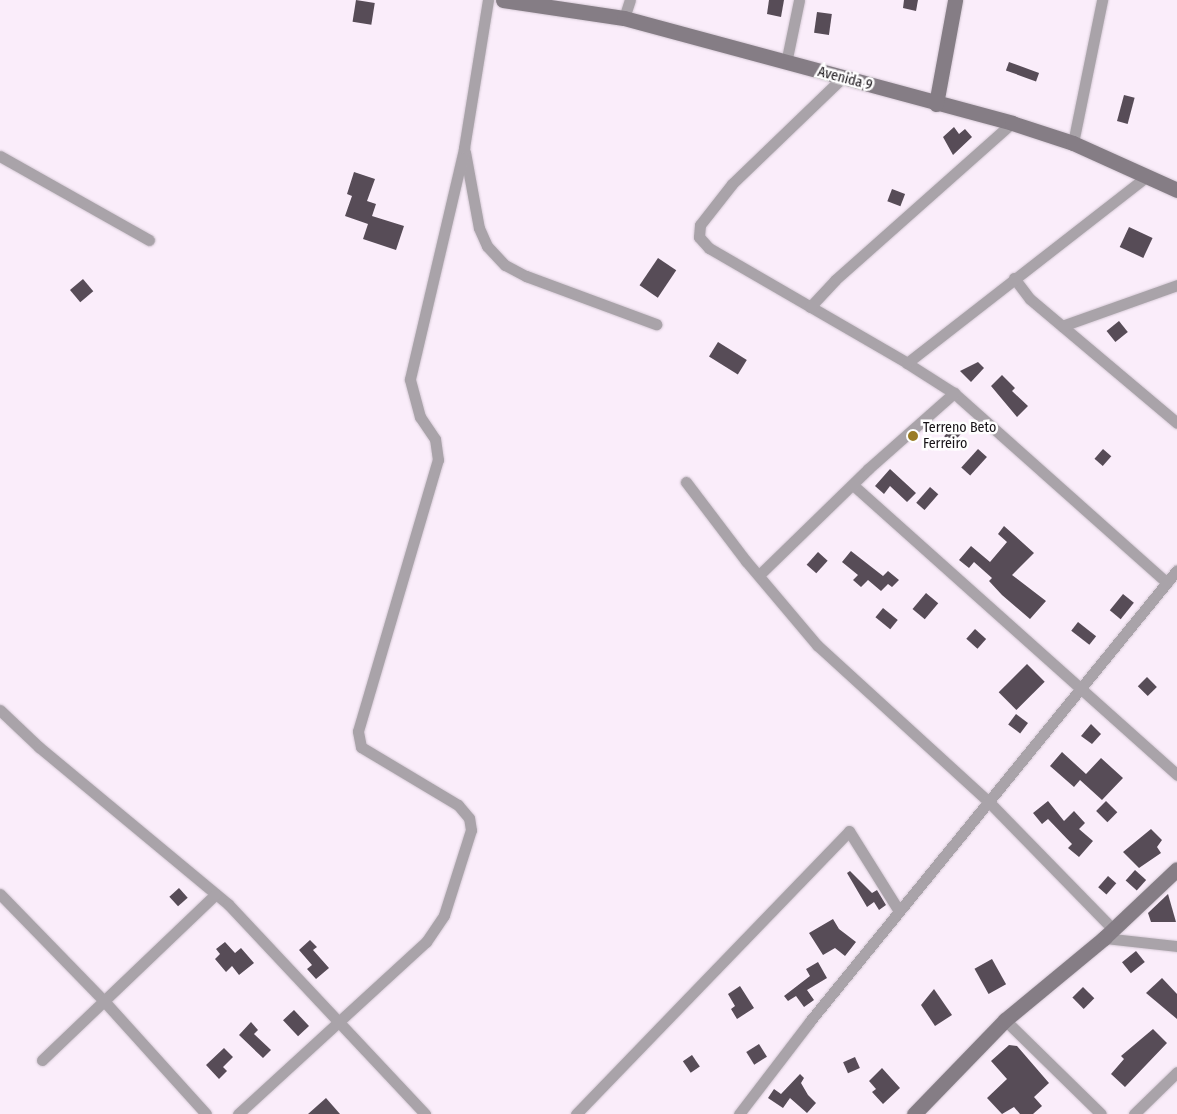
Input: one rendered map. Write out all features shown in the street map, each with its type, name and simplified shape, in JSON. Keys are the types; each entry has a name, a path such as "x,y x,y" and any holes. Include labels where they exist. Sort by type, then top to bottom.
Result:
{"main road":[{"name":"Avenida 9","path":"503,0 624,18 936,104 1012,123 1074,142 1177,190"},
{"path":"936,104 955,0"},
{"path":"914,1114 1005,1020 1109,934 1177,869"}],"street":[{"path":"238,1114 426,942 444,915 471,830 469,818 458,805 361,748 358,731 438,460 435,439 420,417 410,379 464,148 488,0"},
{"path":"624,18 630,0"},
{"path":"786,63 799,0"},
{"path":"1074,142 1102,0"},
{"path":"842,78 732,184 700,225 699,237 709,248 907,363 954,393 1167,583"},
{"path":"810,307 835,280 1012,123"},
{"path":"464,148 479,228 488,246 505,264 526,276 656,324"},
{"path":"0,156 149,240"},
{"path":"907,363 1147,176"},
{"path":"1014,278 1030,299 1177,423"},
{"path":"1062,326 1177,285"},
{"path":"759,575 853,485 954,393"},
{"path":"686,482 817,645 988,801 1109,934 1177,946"},
{"path":"853,485 1177,776"},
{"path":"739,1114 899,911 988,801 1082,690 1177,570"},
{"path":"0,710 39,747 216,894 424,1114"},
{"path":"576,1114 848,832 899,911"},
{"path":"0,894 104,1001 206,1114"},
{"path":"42,1060 216,894"},
{"path":"1005,1020 1101,1114"},
{"path":"1134,1114 1177,1072"}],"building":[{"path":"356,0 375,3 371,25 353,22"},
{"path":"769,0 784,0 781,17 767,14"},
{"path":"904,0 918,0 916,11 903,8"},
{"path":"817,12 832,14 829,35 814,33"},
{"path":"1009,62 1039,73 1036,81 1006,70"},
{"path":"1124,95 1135,98 1128,124 1117,121"},
{"path":"954,127 959,134 965,129 972,137 953,155 943,137"},
{"path":"354,172 375,179 367,201 376,204 372,216 404,226 396,250 363,239 368,224 345,216 352,196 347,194"},
{"path":"892,189 905,194 900,206 887,201"},
{"path":"1129,227 1153,238 1143,258 1120,247"},
{"path":"658,258 676,270 658,298 640,285"},
{"path":"83,279 93,291 80,302 70,290"},
{"path":"1119,321 1128,332 1115,342 1107,331"},
{"path":"718,342 747,360 738,374 709,356"},
{"path":"978,362 984,368 971,382 960,371"},
{"path":"1002,375 1015,388 1012,391 1028,406 1017,417 991,386"},
{"path":"954,425 962,432 952,444 944,436"},
{"path":"978,449 987,457 970,476 961,468"},
{"path":"1103,449 1111,456 1103,466 1094,459"},
{"path":"890,469 916,493 907,502 890,486 884,494 875,486"},
{"path":"930,487 938,494 925,510 916,503"},
{"path":"1004,526 1034,553 1012,575 1046,601 1030,619 1002,595 989,581 992,578 974,562 969,568 959,560 971,546 990,562 1007,542 998,534"},
{"path":"851,551 883,576 888,571 899,580 892,587 888,584 881,591 868,580 861,587 853,580 858,575 842,562"},
{"path":"818,552 828,561 816,573 807,565"},
{"path":"926,593 938,603 925,619 913,609"},
{"path":"1123,594 1134,603 1121,619 1110,610"},
{"path":"883,608 898,620 890,629 875,617"},
{"path":"1078,622 1096,636 1089,645 1071,631"},
{"path":"975,629 986,639 977,649 966,639"},
{"path":"1027,664 1045,682 1016,710 999,692"},
{"path":"1147,677 1157,687 1148,696 1138,686"},
{"path":"1016,714 1028,723 1020,733 1008,724"},
{"path":"1091,724 1101,734 1092,744 1081,736"},
{"path":"1062,752 1086,774 1101,758 1123,778 1102,800 1080,780 1074,787 1050,766"},
{"path":"1048,801 1064,821 1074,811 1085,823 1079,829 1093,841 1079,857 1068,848 1072,844 1048,819 1042,824 1033,813"},
{"path":"1106,801 1117,812 1107,822 1096,811"},
{"path":"1151,829 1162,840 1157,847 1161,853 1139,868 1123,852"},
{"path":"1135,870 1146,880 1137,890 1126,880"},
{"path":"850,871 872,893 877,890 886,905 879,910 874,902 867,907 847,873"},
{"path":"1108,876 1116,883 1106,895 1098,887"},
{"path":"179,888 188,898 178,906 169,897"},
{"path":"1168,894 1176,922 1151,922 1148,913"},
{"path":"833,919 839,929 856,942 845,956 835,948 823,955 809,933"},
{"path":"310,940 317,947 313,950 329,968 316,979 307,969 312,965 299,950"},
{"path":"225,942 235,953 241,948 254,963 239,975 232,966 226,972 215,959 220,954 216,949"},
{"path":"1136,951 1145,962 1131,973 1122,962"},
{"path":"992,959 1006,984 989,994 975,969"},
{"path":"818,962 827,978 807,990 814,1000 804,1007 796,996 788,1001 784,996 810,976 806,969"},
{"path":"1162,978 1177,994 1177,1019 1146,993"},
{"path":"740,986 754,1008 737,1019 731,1009 735,1006 728,994"},
{"path":"1083,987 1094,998 1084,1009 1072,998"},
{"path":"934,989 952,1015 935,1026 921,1005"},
{"path":"294,1010 309,1026 298,1036 283,1020"},
{"path":"251,1022 258,1030 254,1034 271,1050 263,1058 239,1035"},
{"path":"1153,1029 1167,1043 1125,1087 1111,1074 1124,1059 1121,1056"},
{"path":"759,1044 767,1057 754,1065 746,1052"},
{"path":"1009,1045 1017,1046 1049,1083 1034,1097 1042,1106 1033,1114 1020,1114 1014,1107 1002,1114 987,1098 1007,1079 991,1061"},
{"path":"224,1048 233,1057 223,1067 227,1071 219,1079 206,1065"},
{"path":"692,1055 700,1067 691,1073 683,1061"},
{"path":"855,1057 860,1068 848,1073 843,1062"},
{"path":"882,1068 900,1088 883,1104 872,1092 876,1089 869,1081"},
{"path":"800,1074 804,1078 801,1083 808,1095 816,1103 807,1113 790,1098 783,1108 768,1098 774,1089 781,1094"},
{"path":"326,1098 340,1114 308,1114"}],"place":[{"name":"Terreno Beto Ferreiro","path":"913,436"}]}
